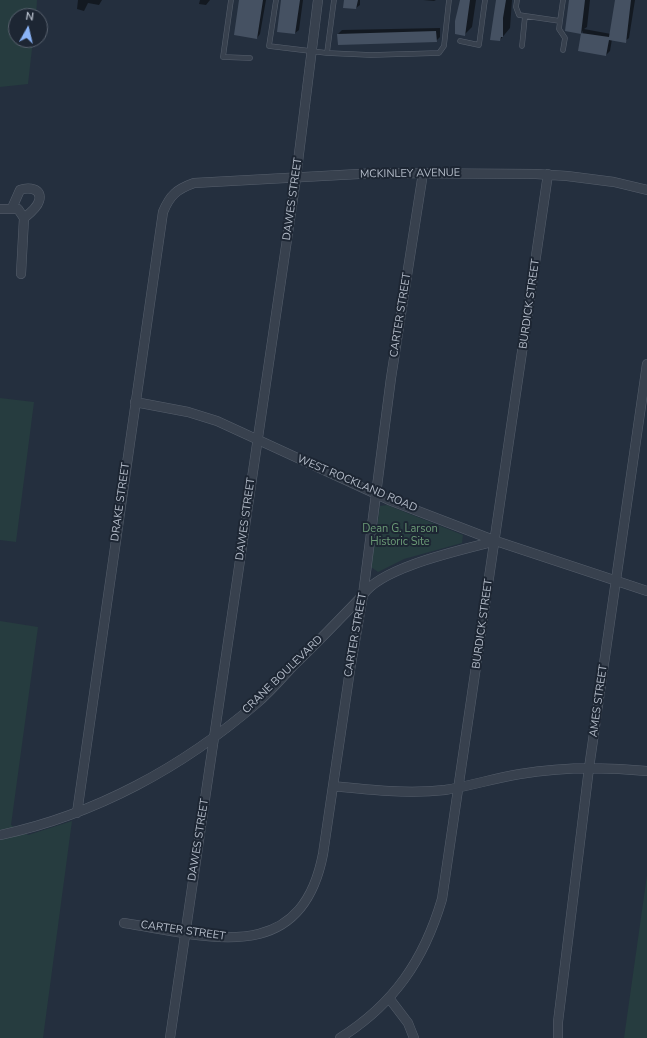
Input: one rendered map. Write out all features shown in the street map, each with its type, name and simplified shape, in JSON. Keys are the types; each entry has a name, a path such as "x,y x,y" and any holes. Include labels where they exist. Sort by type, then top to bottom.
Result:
{"street":[{"name":"DAWES STREET","path":"170,1038 296,178 318,0"},
{"name":"MCKINLEY AVENUE","path":"173,193 180,188 194,183 377,173 548,174 614,182 647,190"},
{"name":"CARTER STREET","path":"124,923 233,938 263,934 280,926 292,917 303,906 314,889 319,874 350,670 364,595 391,378 423,173"},
{"name":"BURDICK STREET","path":"340,1038 360,1026 389,998 411,971 434,926 446,879 548,174"},
{"path":"12,208 20,190 28,187 35,189 40,195 39,202 24,218"},
{"name":"DRAKE STREET","path":"77,813 163,212 173,193"},
{"path":"0,209 18,209 24,218 21,274"},
{"name":"AMES STREET","path":"558,1038 558,1022 590,768 647,364"},
{"name":"WEST ROCKLAND ROAD","path":"135,402 188,412 217,421 288,455 377,494 496,541 616,582 647,591"},
{"name":"CRANE BOULEVARD","path":"0,835 30,828 77,813 130,789 161,772 215,736 257,702 364,595 369,586 398,570 496,541"},
{"path":"333,786 373,791 445,790 519,774 554,769 590,768 647,771"},
{"path":"389,998 408,1023 414,1038"}],"lane":[{"path":"231,0 223,57 250,58"},
{"path":"276,0 269,46 312,51 371,55 439,53 444,46 449,0"},
{"path":"327,52 334,0"},
{"path":"460,41 480,45 486,0"},
{"path":"517,0 516,7 519,15 560,20"},
{"path":"563,0 559,29 565,38 563,50"},
{"path":"522,46 525,16"}],"green space":[{"path":"0,0 37,0 36,8 8,8 8,48 32,48 28,84 0,87"},
{"path":"0,398 34,402 16,542 0,540"},
{"name":"Dean G. Larson Historic Site","path":"387,505 463,535 462,543 404,559 378,572 371,567 380,506"},
{"path":"0,621 38,627 11,825 28,835 72,821 43,1038 0,1038"},
{"path":"647,875 647,1038 624,1038"}],"building":[{"path":"239,0 263,0 257,39 234,35"},
{"path":"281,0 300,0 295,34 277,32"},
{"path":"344,0 358,0 356,9 343,8"},
{"path":"460,0 470,0 465,36 455,34 455,21"},
{"path":"496,0 506,0 503,18 503,37 501,37 500,41 490,40"},
{"path":"569,0 585,0 581,34 565,31"},
{"path":"615,0 631,0 626,43 609,40 606,56 578,51 581,33 609,37"},
{"path":"436,31 437,42 338,45 337,34"}]}
